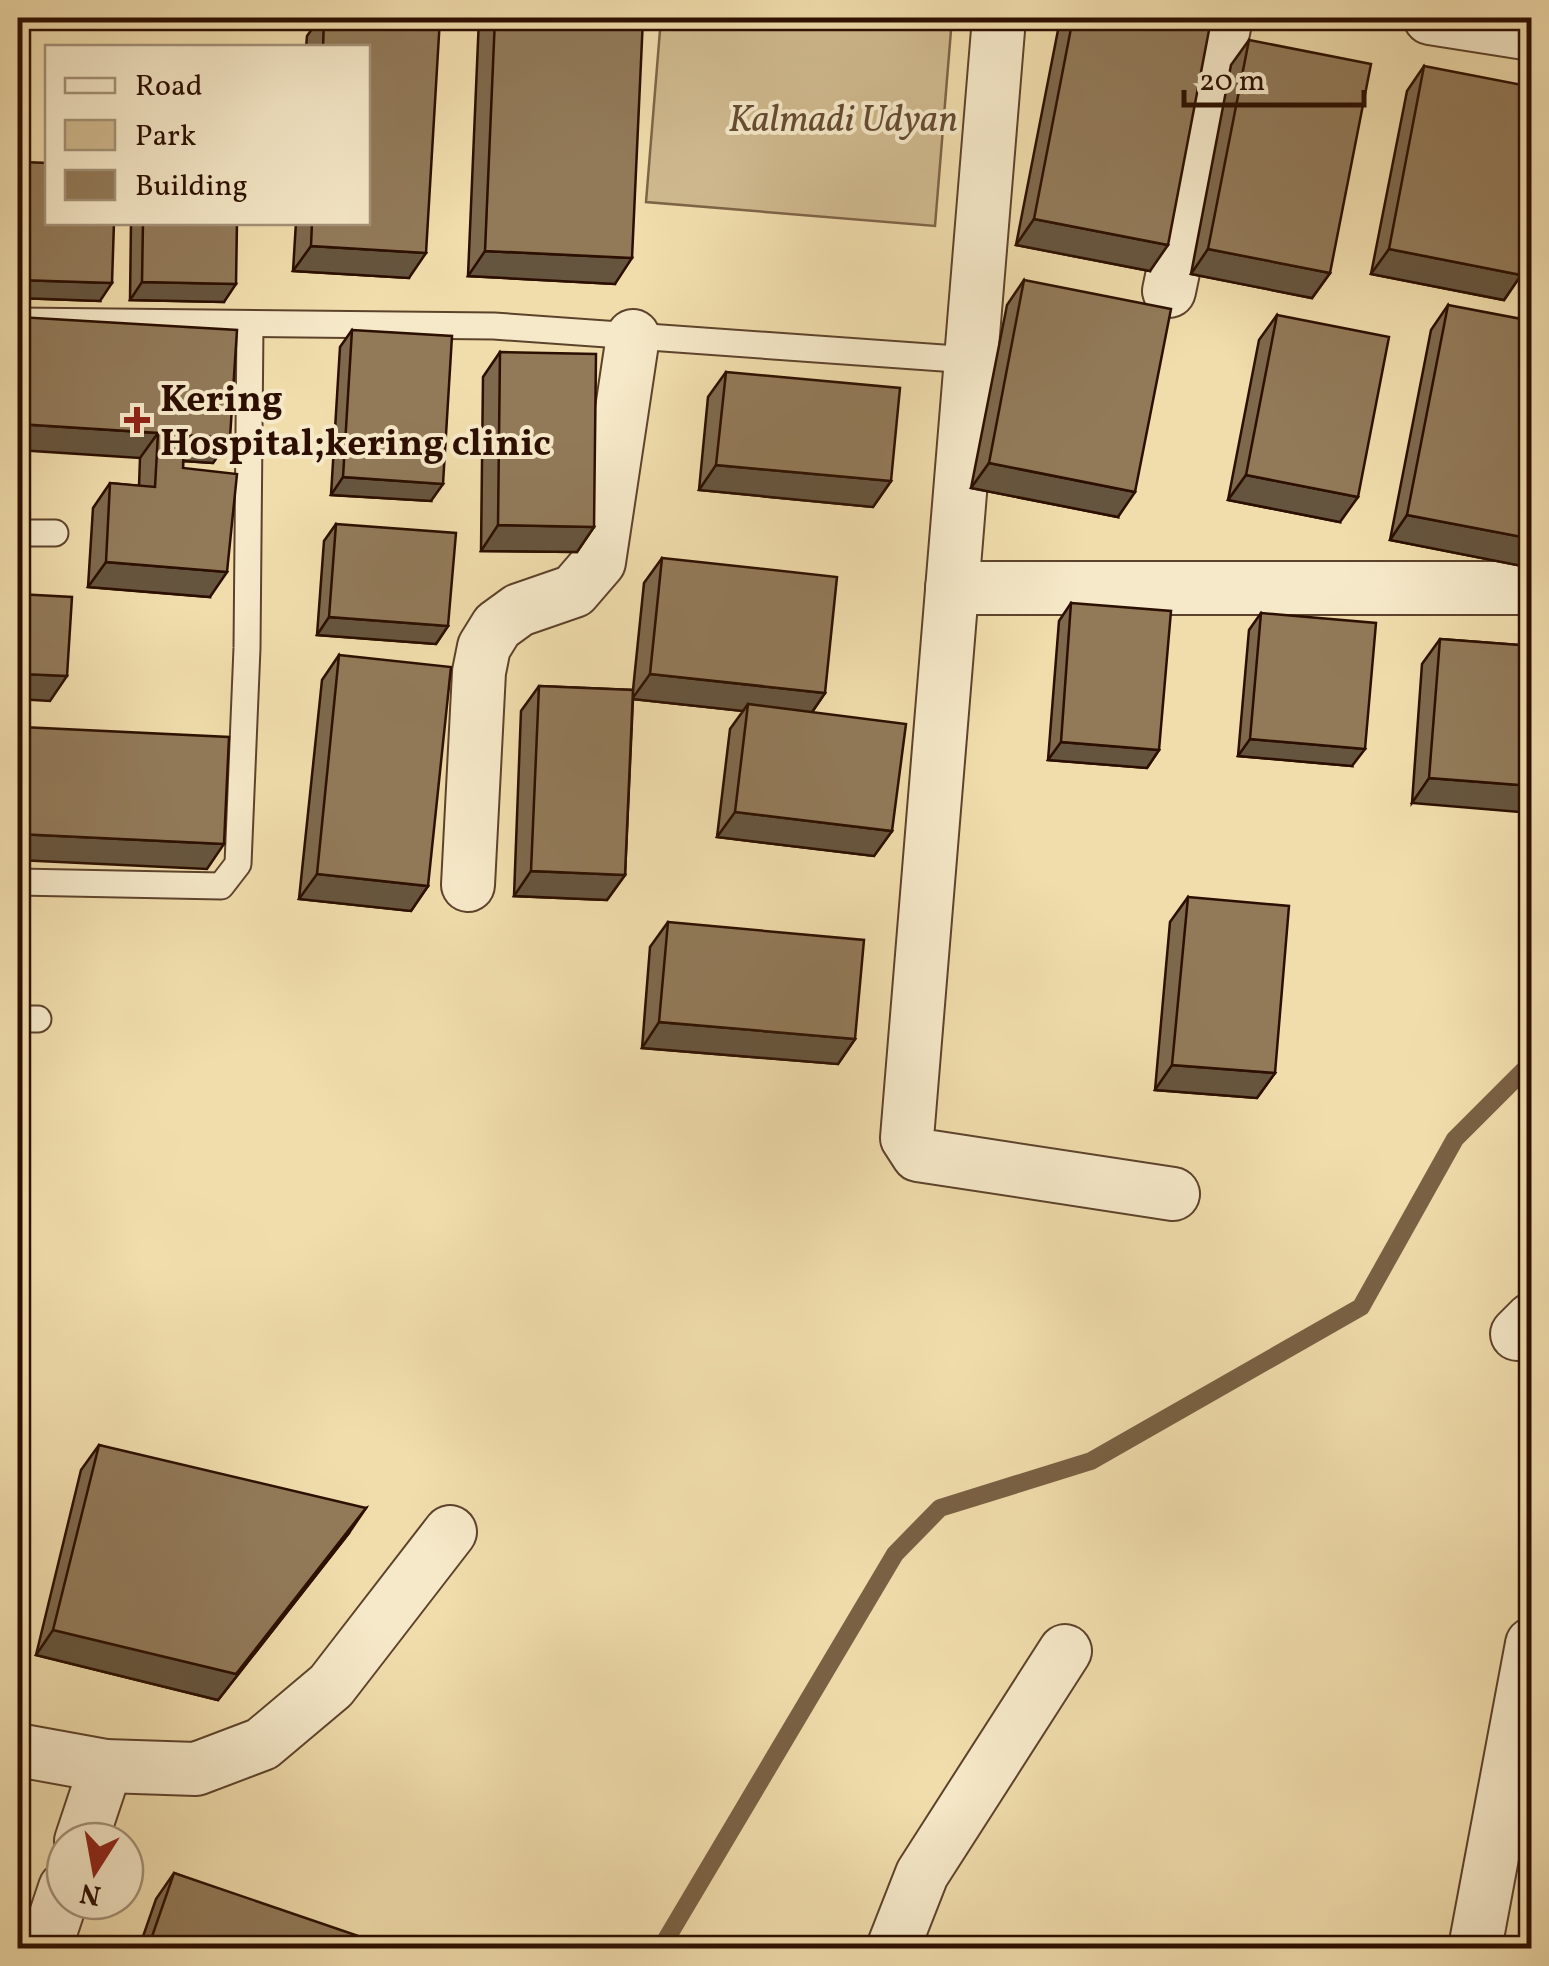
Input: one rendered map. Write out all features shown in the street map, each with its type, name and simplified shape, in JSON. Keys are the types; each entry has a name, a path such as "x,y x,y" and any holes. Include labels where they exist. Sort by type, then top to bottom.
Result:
{"street":[{"path":"999,18 907,1138 918,1155 1173,1194"},
{"path":"1169,292 1226,18"},
{"path":"1430,18 1532,34"},
{"path":"468,886 484,647 497,626 520,610 574,591 599,562 634,336"},
{"path":"952,588 1532,588"},
{"path":"18,1750 106,1766 196,1769 262,1744 332,1686 450,1532"},
{"path":"1474,1948 1532,1644"},
{"path":"894,1948 922,1874 1065,1651"},
{"path":"88,1821 106,1766"},
{"path":"45,1948 54,1921"}],"lane":[{"path":"18,321 494,326 971,360"},
{"path":"18,882 221,886 238,864 247,648 250,324"},
{"path":"18,533 56,532"}],"green space":[{"name":"Kalmadi Udyan","path":"661,18 952,18 935,226 646,202"}],"building":[{"path":"324,18 440,18 426,253 311,246 312,225 370,225 370,45 323,45"},
{"path":"495,18 643,18 632,258 485,251"},
{"path":"1073,18 1170,18 1210,25 1168,245 1034,219"},
{"path":"1249,40 1371,64 1330,273 1208,249"},
{"path":"1424,66 1532,87 1532,223 1521,275 1389,249"},
{"path":"22,162 45,163 45,225 114,225 112,283 18,280"},
{"path":"143,225 237,225 236,284 142,282"},
{"path":"1024,280 1171,309 1135,492 989,463"},
{"path":"1448,305 1532,321 1532,539 1407,515"},
{"path":"1277,315 1389,337 1358,497 1246,475"},
{"path":"18,317 237,330 230,438 184,435 183,468 237,474 227,572 106,562 110,483 155,487 158,433 18,424"},
{"path":"352,330 452,336 443,484 343,477"},
{"path":"500,352 596,354 594,527 498,525"},
{"path":"726,372 900,388 891,481 716,465"},
{"path":"336,524 456,533 448,626 329,617"},
{"path":"662,558 837,577 825,693 650,674"},
{"path":"18,594 72,597 67,676 23,674 22,727 229,737 224,844 18,834"},
{"path":"1071,603 1171,611 1159,750 1061,742"},
{"path":"1261,613 1376,623 1365,749 1250,739"},
{"path":"1440,639 1532,646 1532,786 1429,778"},
{"path":"339,655 451,667 428,886 317,874"},
{"path":"539,686 633,690 625,875 531,871"},
{"path":"748,704 906,724 892,831 735,812"},
{"path":"1188,897 1289,906 1275,1073 1172,1065"},
{"path":"668,922 864,940 855,1039 659,1022"},
{"path":"99,1445 366,1508 236,1674 53,1630"},
{"path":"174,1873 373,1941 370,1948 148,1948"}],"waterway":[{"path":"661,1948 895,1554 940,1508 1091,1461 1361,1307 1455,1139 1532,1062"}],"place":[{"name":"Kering Hospital;kering clinic","path":"137,420"}]}
